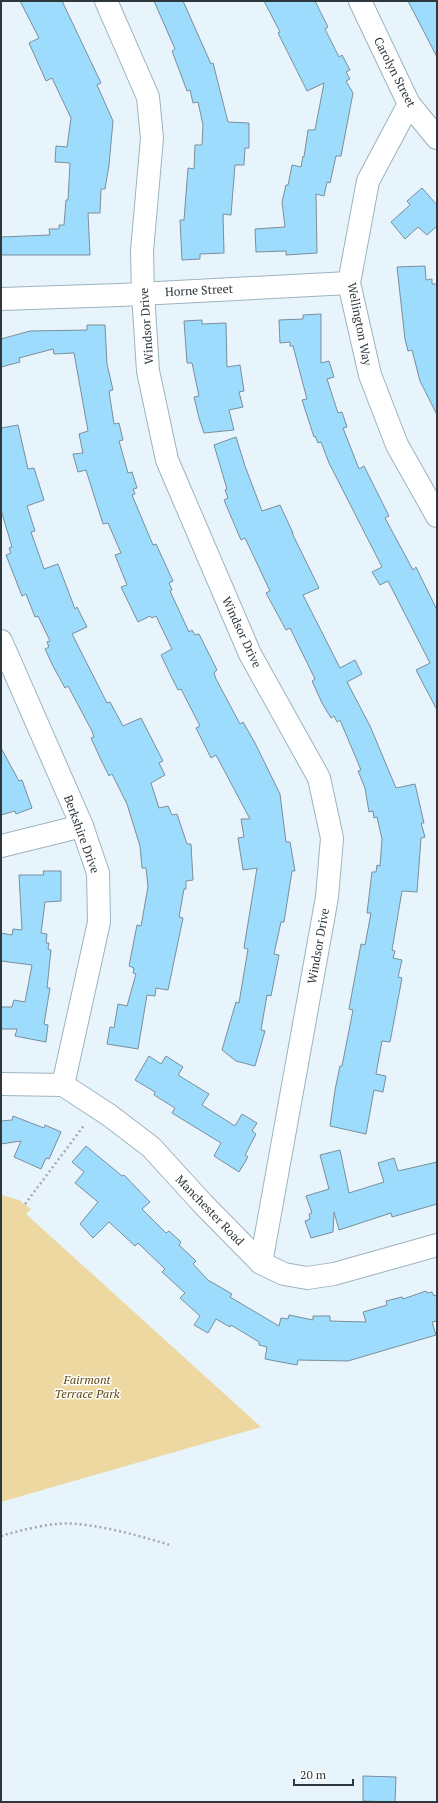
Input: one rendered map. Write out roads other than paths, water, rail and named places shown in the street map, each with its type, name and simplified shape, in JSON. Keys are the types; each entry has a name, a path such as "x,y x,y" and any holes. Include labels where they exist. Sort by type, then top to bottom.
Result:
{"street":[{"name":"Windsor Drive","path":"106,1 148,97 152,138 142,251 143,293 148,371 167,460 250,654 319,778 332,838 327,897 262,1263"},
{"name":"Carolyn Street","path":"360,1 409,104 437,138"},
{"name":"Wellington Way","path":"409,104 368,181 349,283 370,375 397,445 437,516"},
{"name":"Horne Street","path":"1,299 349,283"},
{"name":"Berkshire Drive","path":"1,641 82,826 98,873 99,922 63,1085"},
{"path":"1,846 82,826"},
{"path":"1,1084 63,1085"},
{"name":"Manchester Road","path":"63,1085 97,1107 151,1147 203,1204 262,1263 284,1274 307,1278 334,1274 437,1245"}],"park label":[{"name":"Fairmont Terrace Park","path":"87,1386"}]}
